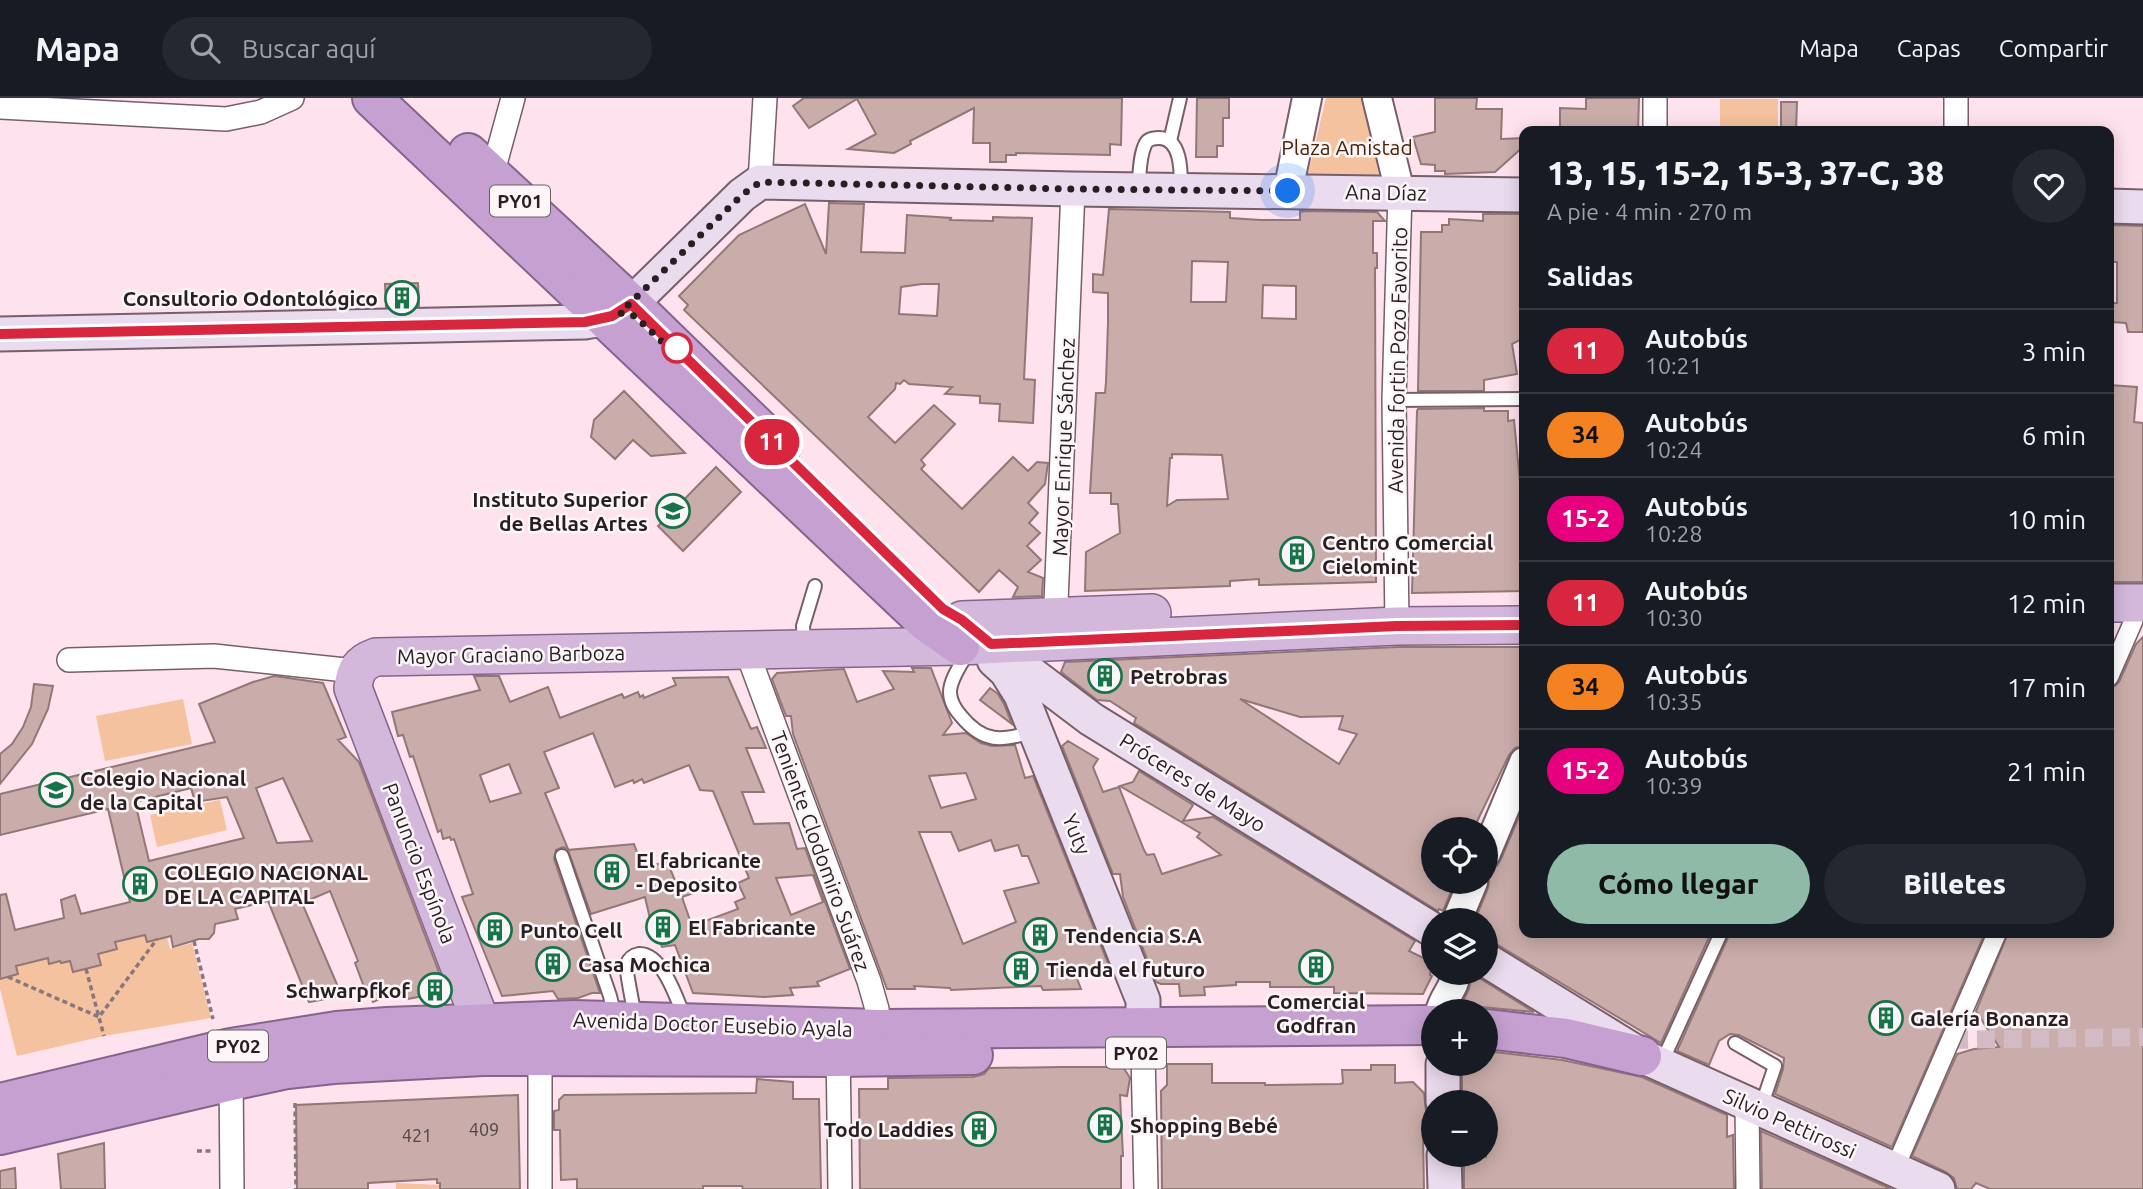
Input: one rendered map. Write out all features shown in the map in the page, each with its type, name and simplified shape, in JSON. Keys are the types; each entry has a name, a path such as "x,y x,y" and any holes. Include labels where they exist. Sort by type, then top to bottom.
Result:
{"highway":[{"name":"PY01","path":"372,98 618,312 709,380 943,609 971,640"},
{"name":"PY01","path":"410,98 492,175 618,312 926,622 971,640"},
{"name":"Avenida Doctor Eusebio Ayala","path":"539,1039 626,1021 686,1023 838,1043"},
{"name":"Avenida Doctor Eusebio Ayala","path":"1143,1040 1421,1027"},
{"path":"1498,1030 1566,1038 1652,1060"},
{"name":"Avenida Doctor Eusebio Ayala","path":"0,1103 225,1049 287,1069 482,1039 838,1043 1143,1040 1421,1047"},
{"name":"Avenida Doctor Eusebio Ayala","path":"0,1135 225,1049"}],"main road":[{"path":"0,334 585,322 618,312 742,195 760,182"},
{"name":"Ana Díaz","path":"760,182 1519,195"},
{"path":"2114,206 2143,207"},
{"path":"1397,616 1519,606"},
{"path":"1397,616 1519,625"},
{"name":"Mayor Graciano Barboza","path":"355,671 364,661 376,657 805,648 1070,637 1397,616"},
{"name":"Próceres de Mayo","path":"971,640 1027,685 1072,698 1421,922"},
{"name":"Panuncio Espínola","path":"355,671 353,688 482,1039"},
{"name":"Yuty","path":"1027,685 1038,738 1143,1000 1143,1040"},
{"path":"1038,738 1044,734 1051,722 1080,711 1072,698"},
{"path":"1498,967 1652,1060"},
{"name":"Silvio Pettirossi","path":"1652,1060 1938,1189"},
{"path":"1444,1167 1445,1189"}],"street":[{"path":"0,107 226,119 261,112 292,98"},
{"path":"492,175 513,98"},
{"path":"760,182 765,98"},
{"path":"1288,191 1307,98"},
{"name":"Avenida fortin Pozo Favorito","path":"1377,98 1400,192 1394,400 1397,616"},
{"path":"1655,98 1655,126"},
{"path":"1956,98 1956,126"},
{"name":"Mayor Enrique Sánchez","path":"1027,685 1070,637 1073,189"},
{"path":"2114,660 2127,615"},
{"name":"Teniente Clodomiro Suárez","path":"746,649 872,988 879,1043"},
{"path":"69,660 214,656 355,671"},
{"path":"1498,824 1519,774"},
{"path":"1894,1170 1995,938"},
{"path":"539,1039 540,1189"},
{"path":"1143,1040 1146,1189"},
{"path":"838,1043 840,1189"},
{"path":"225,1049 232,1189"},
{"path":"1748,1189 1754,1107"}],"lane":[{"path":"1181,98 1170,142 1181,163 1181,190"},
{"path":"1138,190 1143,147 1147,141 1155,138 1170,142"},
{"path":"1394,400 1519,399"},
{"path":"805,648 803,626 815,586"},
{"path":"971,640 950,690 953,706 966,722 985,737 1038,738"},
{"path":"562,856 610,996 626,1021"},
{"path":"1652,1060 1718,938"},
{"path":"626,1021 633,996 625,967 635,955 642,954 651,957 662,968 686,1023"},
{"path":"1735,1044 1774,1065 1776,1069 1754,1107"}],"path":[{"path":"99,1017 157,939"},
{"path":"194,941 225,1049"},
{"path":"86,968 104,1036"},
{"path":"8,977 99,1017"},
{"path":"295,1103 296,1189"},
{"path":"198,1151 215,1151"}],"green space":[{"name":"Plaza Amistad","path":"1326,98 1366,98 1388,180 1310,178 1308,174"},
{"path":"1720,99 1778,99 1778,126 1720,126"},
{"path":"183,699 192,744 105,761 96,716"},
{"path":"220,800 227,830 157,847 150,815"},
{"path":"145,935 147,942 167,937 170,949 192,943 211,1018 104,1036 17,1056 0,989 0,979 17,974 16,966 48,958 49,963 70,961 73,972 100,965 98,954 117,949 115,942"},
{"path":"396,1183 440,1185 440,1189 396,1189"}],"building":[{"path":"804,98 1122,98 1121,145 1110,144 1110,155 1016,153 1006,155 1006,162 990,162 990,143 973,143 974,108 910,141 911,144 894,153 848,149 876,134 857,99 809,128 793,106"},
{"path":"1197,98 1229,98 1229,118 1223,118 1223,146 1217,146 1217,157 1196,157"},
{"path":"1435,98 1477,98 1476,109 1502,109 1501,139 1519,138 1519,150 1495,172 1445,174 1445,171 1435,171 1435,165 1421,164 1413,137 1435,132"},
{"path":"1586,98 1639,98 1638,126 1560,126 1560,108 1586,109"},
{"path":"1781,102 1797,102 1796,126 1781,126"},
{"path":"829,203 864,204 861,252 905,253 907,215 951,218 950,220 1032,218 1024,379 1035,380 1033,423 999,421 1000,404 980,403 980,396 945,394 952,387 909,384 904,380 900,384 896,383 895,389 868,417 895,443 934,405 955,424 921,460 925,465 921,469 962,509 1013,457 1028,471 1037,462 1048,463 1045,484 1028,503 1038,513 1029,523 1040,533 1027,546 1041,560 1028,572 1043,578 1042,596 1013,597 1018,587 999,570 979,592 684,310 688,305 679,296 739,235 805,204 826,254","holes":["939,284 937,316 899,314 901,287"]},
{"path":"1109,209 1230,212 1230,218 1261,220 1300,220 1300,211 1377,212 1385,221 1373,221 1373,253 1377,253 1376,582 1259,585 1259,579 1230,581 1230,586 1085,591 1086,552 1120,533 1118,504 1111,504 1111,493 1090,493 1096,393 1105,393 1108,323 1108,293 1093,292 1093,274 1103,275","holes":["1192,261 1228,262 1226,302 1191,302","1263,285 1296,286 1296,319 1262,318","1172,454 1222,455 1228,499 1177,500 1167,506"]},
{"path":"1483,214 1519,214 1519,340 1512,344 1517,374 1484,380 1484,391 1418,391 1421,232 1442,232 1442,225 1449,225 1449,219 1483,221"},
{"path":"2114,225 2143,226 2143,332 2128,332 2126,323 2114,322 2117,262 2114,262"},
{"name":"Consultorio Odontológico","path":"418,283 419,306 386,307 385,284"},
{"path":"2114,385 2137,387 2134,422 2143,423 2143,582 2114,582"},
{"path":"624,391 685,453 651,456 633,440 615,459 591,437 594,420"},
{"path":"1484,408 1484,411 1508,411 1508,421 1514,420 1519,472 1519,591 1412,593 1418,409"},
{"path":"716,467 741,492 683,551 658,526"},
{"path":"2143,637 2143,1189 1990,1189 1976,1183 1971,1189 1957,1189 1954,1178 1946,1172 1912,1156 1957,1054 1974,1049 1999,1047 1976,1011 2006,938 2114,938 2114,686 2119,682 2136,644"},
{"path":"1398,647 1519,647 1519,747 1509,755 1479,817 1421,817 1421,894 1450,894 1444,908 1433,908 1134,723 1136,718 1110,701 1097,700 1061,672 1065,662","holes":["1240,699 1300,717 1343,716 1339,729 1357,734 1339,764"]},
{"path":"912,668 931,668 952,723 943,735 966,733 981,743 992,746 1015,745 1025,778 1033,776 1113,976 1076,976 1081,989 1043,990 1041,986 951,990 914,986 915,989 887,989 793,734 791,716 786,716 772,679 777,673 844,669 857,702 894,689 883,671 914,672","holes":["966,773 976,799 941,808 929,776","919,832 951,832 959,851 991,840 995,851 1018,845 1022,856 1028,856 1039,883 1004,891 1016,922 963,944"]},
{"path":"274,676 323,683 346,737 338,740 359,762 445,988 443,993 430,999 429,995 407,999 403,989 373,1002 369,992 366,992 355,963 358,961 330,891 302,903 342,996 309,1002 268,901 235,909 238,919 215,924 214,933 209,939 199,939 173,947 171,936 147,942 145,935 115,942 117,949 98,954 101,965 73,972 70,961 49,964 48,958 16,966 18,974 0,979 0,895 6,894 15,930 64,918 61,900 75,895 81,914 130,902 108,809 0,835 0,794 215,742 199,704","holes":["283,778 312,841 277,843 256,788","191,788 195,802 227,797 244,838 149,861 135,802"]},
{"path":"474,676 499,676 510,702 548,687 560,718 622,694 624,698 638,692 640,697 643,695 644,698 676,685 673,678 728,677 751,729 757,727 766,748 746,748 764,792 742,792 754,824 789,823 797,849 805,848 850,969 817,982 819,986 790,988 793,995 764,997 693,993 675,945 662,947 650,919 645,897 591,914 568,850 634,844 643,869 667,861 676,883 715,880 716,885 682,897 692,926 738,909 735,902 745,898 738,883 749,878 713,791 700,790 689,765 644,783 642,779 634,783 633,780 615,787 593,733 544,752 559,788 545,793 568,849 563,847 556,850 554,859 600,993 558,999 553,991 502,996 462,897 473,894 454,839 443,839 441,830 438,832 413,756 410,757 403,735 398,736 392,712 480,690","holes":["509,764 521,793 490,802 480,775","813,875 823,902 791,915 776,878"]},
{"path":"34,684 53,686 48,709 32,744 0,784 0,754 12,744 23,727 31,707"},
{"path":"990,688 998,694 1012,724 980,700"},
{"path":"1068,741 1098,759 1093,767 1103,792 1119,787 1144,850 1147,855 1154,854 1162,874 1221,855 1197,837 1200,833 1120,786 1133,782 1139,771 1193,805 1183,821 1213,817 1415,941 1409,951 1421,957 1421,985 1428,985 1423,994 1334,993 1334,987 1270,987 1270,982 1236,982 1236,985 1204,987 1205,995 1180,996 1179,984 1156,982 1123,897 1120,874 1113,874 1062,746"},
{"path":"1519,817 1519,938 1709,938 1661,1043 1498,945 1498,908 1480,908 1486,894 1498,894 1498,864"},
{"path":"1728,938 1983,938 1892,1147 1775,1094 1784,1058 1739,1035 1730,1034 1719,1041 1709,1065 1677,1051"},
{"path":"1470,985 1491,985 1534,1012 1498,1009 1498,999 1464,999"},
{"path":"1498,1052 1562,1060 1642,1077 1727,1115 1727,1137 1733,1135 1734,1189 1464,1189 1464,1167 1498,1167 1498,1090 1462,1090 1462,1076 1498,1076"},
{"path":"1167,1064 1212,1064 1212,1083 1265,1085 1340,1084 1343,1083 1342,1070 1371,1070 1371,1065 1395,1065 1395,1083 1413,1082 1421,1090 1421,1167 1424,1167 1424,1189 1162,1189 1161,1091 1167,1085"},
{"path":"1123,1067 1130,1078 1127,1096 1120,1095 1123,1156 1121,1189 860,1189 859,1089 888,1089 888,1078 973,1077 984,1074 989,1068"},
{"path":"757,1079 793,1082 793,1099 819,1099 821,1189 703,1186 703,1189 577,1189 577,1179 561,1180 560,1130 554,1130 554,1111 559,1110 559,1100 564,1095 756,1093"},
{"path":"518,1095 520,1189 440,1189 437,1179 368,1183 368,1189 297,1189 296,1105"},
{"path":"1761,1131 1891,1189 1762,1189"},
{"path":"104,1143 105,1189 61,1189 58,1154"},
{"path":"15,1168 16,1189 0,1189 0,1171"}],"tunnel":[{"path":"1950,1040 2143,1037"}],"bus line":[{"name":"11","path":"0,334 585,322 620,313 631,304 943,609 962,620 991,644 1397,626 1519,625"}],"place":[{"name":"Consultorio Odontológico","path":"402,298"},
{"name":"Instituto Superior de Bellas Artes","path":"673,511"},
{"name":"Centro Comercial Cielomint","path":"1297,554"},
{"name":"Petrobras","path":"1105,676"},
{"name":"Colegio Nacional de la Capital","path":"56,790"},
{"name":"El fabricante - Deposito","path":"612,872"},
{"name":"COLEGIO NACIONAL DE LA CAPITAL","path":"140,884"},
{"name":"El Fabricante","path":"663,927"},
{"name":"Punto Cell","path":"495,930"},
{"name":"Tendencia S.A","path":"1040,935"},
{"name":"Casa Mochica","path":"553,964"},
{"name":"Comercial Godfran","path":"1316,967"},
{"name":"Tienda el futuro","path":"1021,969"},
{"name":"Schwarpfkof","path":"435,990"},
{"name":"Galería Bonanza","path":"1886,1018"},
{"name":"Shopping Bebé","path":"1105,1125"},
{"name":"Todo Laddies","path":"979,1129"}],"route":[{"path":"677,348 675,354 635,316 620,313 742,195 760,182 1288,191"}]}
